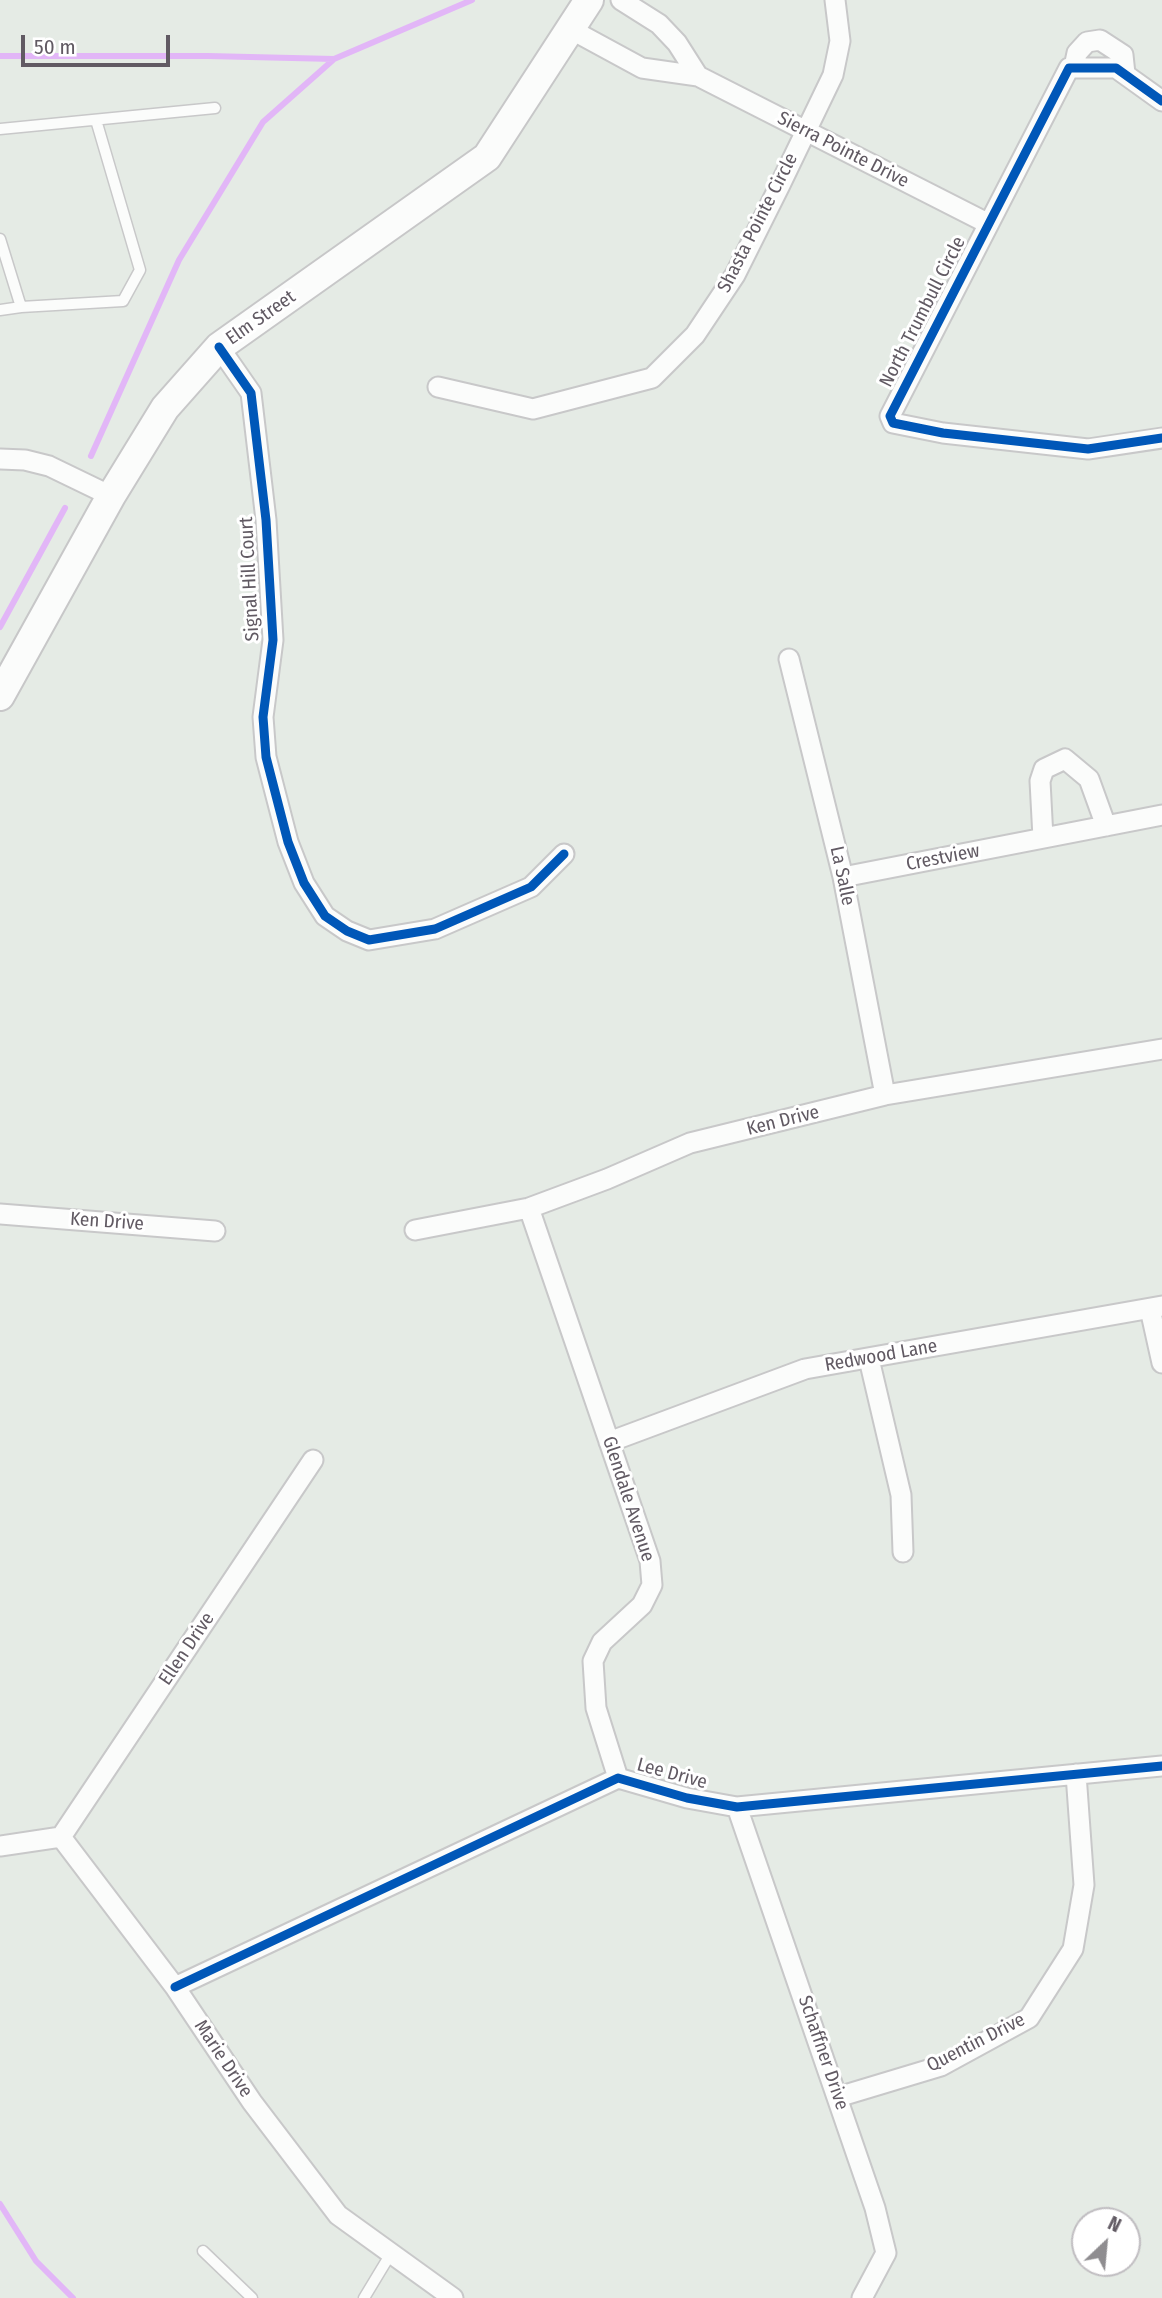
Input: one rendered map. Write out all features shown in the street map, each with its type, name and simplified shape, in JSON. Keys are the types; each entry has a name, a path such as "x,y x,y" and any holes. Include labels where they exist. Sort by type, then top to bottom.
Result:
{"main road":[{"name":"Elm Street","path":"0,696 111,496 165,408 219,347 487,157 589,0"}],"street":[{"path":"621,0 659,24 677,43 698,76"},
{"name":"Shasta Pointe Circle","path":"438,387 533,409 652,378 695,335 735,275 833,75 840,41 835,0"},
{"name":"Sierra Pointe Drive","path":"572,30 642,68 698,76 987,223"},
{"name":"North Trumbull Circle","path":"1074,67 1077,53 1087,42 1100,40 1123,55 1125,74"},
{"name":"North Trumbull Circle","path":"1162,101 1116,68 1069,68 987,223 890,420 943,433 1088,449 1162,438"},
{"name":"Signal Hill Court","path":"219,347 251,393 264,507 273,640 263,716 266,757 288,842 304,883 325,916 347,931 369,940 435,929 531,887 564,854"},
{"path":"0,459 25,460 49,466 111,496"},
{"name":"La Salle","path":"789,659 843,877 885,1095"},
{"path":"1043,838 1040,781 1044,769 1065,760 1089,779 1106,826"},
{"name":"Crestview","path":"843,877 1162,815"},
{"name":"Ken Drive","path":"415,1230 529,1208 607,1180 690,1143 885,1095 1162,1049"},
{"name":"Glendale Avenue","path":"529,1208 650,1560 652,1585 642,1605 602,1642 593,1661 596,1708 618,1778"},
{"name":"Ken Drive","path":"0,1214 215,1231"},
{"path":"1156,1307 1162,1363"},
{"name":"Redwood Lane","path":"609,1442 805,1369 1156,1307"},
{"path":"869,1359 901,1494 903,1552"},
{"name":"Ellen Drive","path":"61,1837 313,1460"},
{"name":"Lee Drive","path":"175,1987 618,1778 687,1798 737,1807 1162,1766"},
{"name":"Quentin Drive","path":"838,2097 941,2066 1029,2018 1073,1950 1084,1885 1076,1774"},
{"name":"Schaffner Drive","path":"737,1807 875,2208 886,2253 862,2298"},
{"path":"0,1846 61,1837"},
{"name":"Marie Drive","path":"61,1837 175,1987 252,2102 338,2215 453,2298"}],"lane":[{"path":"0,129 215,108"},
{"path":"0,310 123,301 140,270 96,120"},
{"path":"0,239 22,307"},
{"path":"203,2251 252,2298"},
{"path":"363,2298 390,2255"}],"waterway":[{"path":"0,56 334,59 472,0"},
{"path":"91,456 179,260 263,122 333,60"},
{"path":"0,627 65,508"},
{"path":"0,2204 36,2261 73,2298"}],"cycle path":[{"path":"1162,101 1116,68 1069,68 890,416 893,423 943,433 1088,449 1162,438"},
{"path":"219,347 251,393 266,520 273,640 263,717 266,757 288,842 304,883 325,916 347,931 369,940 435,929 531,887 564,854"},
{"path":"175,1987 618,1778 687,1798 737,1807 1162,1766"}]}
